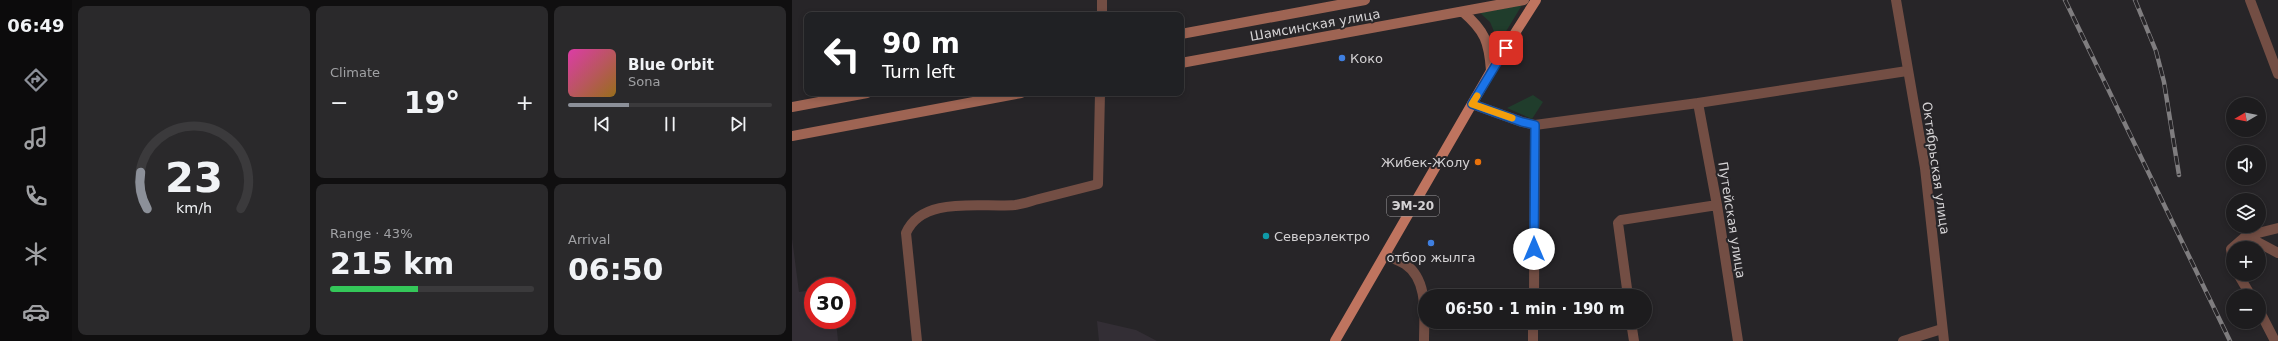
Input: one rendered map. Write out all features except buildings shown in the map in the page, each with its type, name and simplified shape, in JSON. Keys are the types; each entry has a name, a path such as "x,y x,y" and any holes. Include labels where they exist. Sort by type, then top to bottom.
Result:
{"main road":[{"name":"Шамсинская улица","path":"1184,33 1365,0"},
{"name":"Шамсинская улица","path":"1184,62 1524,0"},
{"name":"ЭМ-20","path":"1335,341 1491,71 1536,0"},
{"path":"1463,12 1477,24 1486,37 1491,71"},
{"path":"792,107 851,96"},
{"path":"792,136 1005,96"}],"street":[{"path":"1102,0 1102,12"},
{"name":"Октябрьская улица","path":"1896,0 1907,71 1925,168 1944,341"},
{"path":"2250,0 2278,74"},
{"path":"1472,104 1522,122 1535,125 1698,103 1907,71"},
{"path":"917,341 906,233 910,222 920,215 934,210 957,206 1016,205 1098,184 1100,96"},
{"name":"Путейская улица","path":"1698,103 1717,205 1738,341"},
{"path":"1534,289 1535,125"},
{"path":"1627,289 1618,223 1621,220 1717,205"},
{"path":"2240,241 2246,236 2278,228"},
{"path":"2246,236 2278,253"},
{"path":"1385,255 1405,264 1418,281 1423,292 1424,341"},
{"path":"2266,324 2275,341"},
{"path":"1533,329 1533,341"},
{"path":"1632,329 1634,341"},
{"path":"1903,341 1942,329"}],"shaded area":[{"path":"792,238 799,292 804,291 804,329 837,329 838,341 792,341"},
{"path":"1097,321 1136,330 1157,341 1099,341"}],"green space":[{"path":"1522,5 1499,43 1490,22 1480,13"},
{"path":"1533,95 1543,102 1532,119 1507,108"}],"railway":[{"path":"2065,0 2230,341"},
{"path":"2135,0 2156,51 2164,82 2179,175"}],"slow traffic":[{"path":"1477,96 1472,104 1512,118"}],"place":[{"name":"Коко","path":"1342,58"},
{"name":"Жибек-Жолу","path":"1478,162"},
{"name":"Северэлектро","path":"1266,236"},
{"name":"отбор жылга","path":"1431,243"}],"route":[{"path":"1506,48 1472,104 1522,122 1535,125 1534,249"}]}
